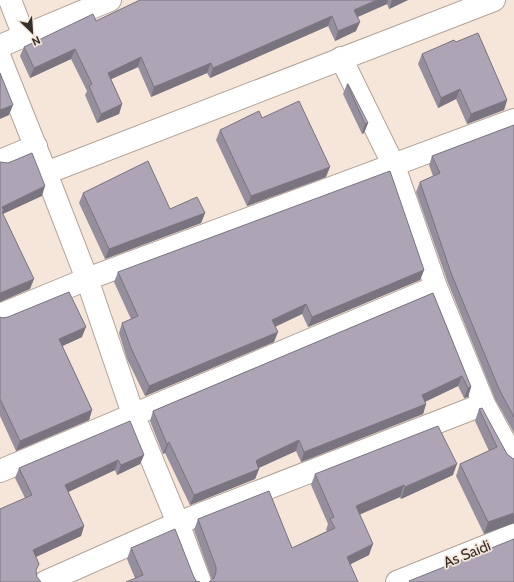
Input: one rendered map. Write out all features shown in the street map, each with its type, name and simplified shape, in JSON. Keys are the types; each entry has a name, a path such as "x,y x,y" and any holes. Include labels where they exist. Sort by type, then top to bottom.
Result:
{"street":[{"path":"10,0 24,36"},
{"path":"0,46 110,0"},
{"path":"46,173 494,0"},
{"path":"0,58 36,146 87,279 133,414 178,523 200,582"},
{"path":"342,58 394,166 436,287 484,404 514,459"},
{"path":"0,315 87,279 394,166 514,120"},
{"path":"0,161 36,146"},
{"path":"0,471 436,287"},
{"path":"45,582 178,523 484,404"},
{"name":"As Saidi","path":"397,582 514,535"}],"building":[{"path":"140,0 377,0 354,10 360,22 338,31 332,16 213,68 211,63 154,87 141,57 108,73 122,104 101,114 89,86 92,84 75,49 34,68 24,47 93,14 96,21"},
{"path":"478,33 507,100 471,114 460,89 441,98 422,54 454,40 456,42"},
{"path":"0,73 13,105 0,110"},
{"path":"348,84 368,123 365,124"},
{"path":"299,101 330,167 251,196 220,130 259,111 262,118"},
{"path":"514,125 514,417 499,389 451,273 420,182 440,173 432,156"},
{"path":"32,153 45,186 2,207 4,211 2,212 34,279 0,293 0,162 8,163"},
{"path":"148,161 170,209 197,197 205,213 109,249 83,193"},
{"path":"390,171 424,270 312,317 306,304 272,320 278,332 149,386 131,348 122,323 138,316 118,272"},
{"path":"69,292 86,327 59,339 92,410 20,441 0,399 0,317 8,317"},
{"path":"433,293 471,387 468,388 462,376 422,395 426,404 304,452 299,440 256,461 259,469 194,495 169,442 167,444 153,411"},
{"path":"482,408 507,454 514,459 514,513 488,522 460,464 497,447 479,409"},
{"path":"130,421 144,455 121,465 118,460 65,485 84,526 33,550 39,564 36,570 37,577 41,582 0,582 0,509 32,495 19,468"},
{"path":"438,426 457,464 405,487 404,485 356,506 373,544 347,557 358,582 209,582 214,578 216,567 198,519 269,491 292,548 335,528 330,519 334,517 315,474"},
{"path":"175,529 193,575 196,581 200,582 126,582 143,575 131,548"},
{"path":"514,539 514,582 409,581"}]}
